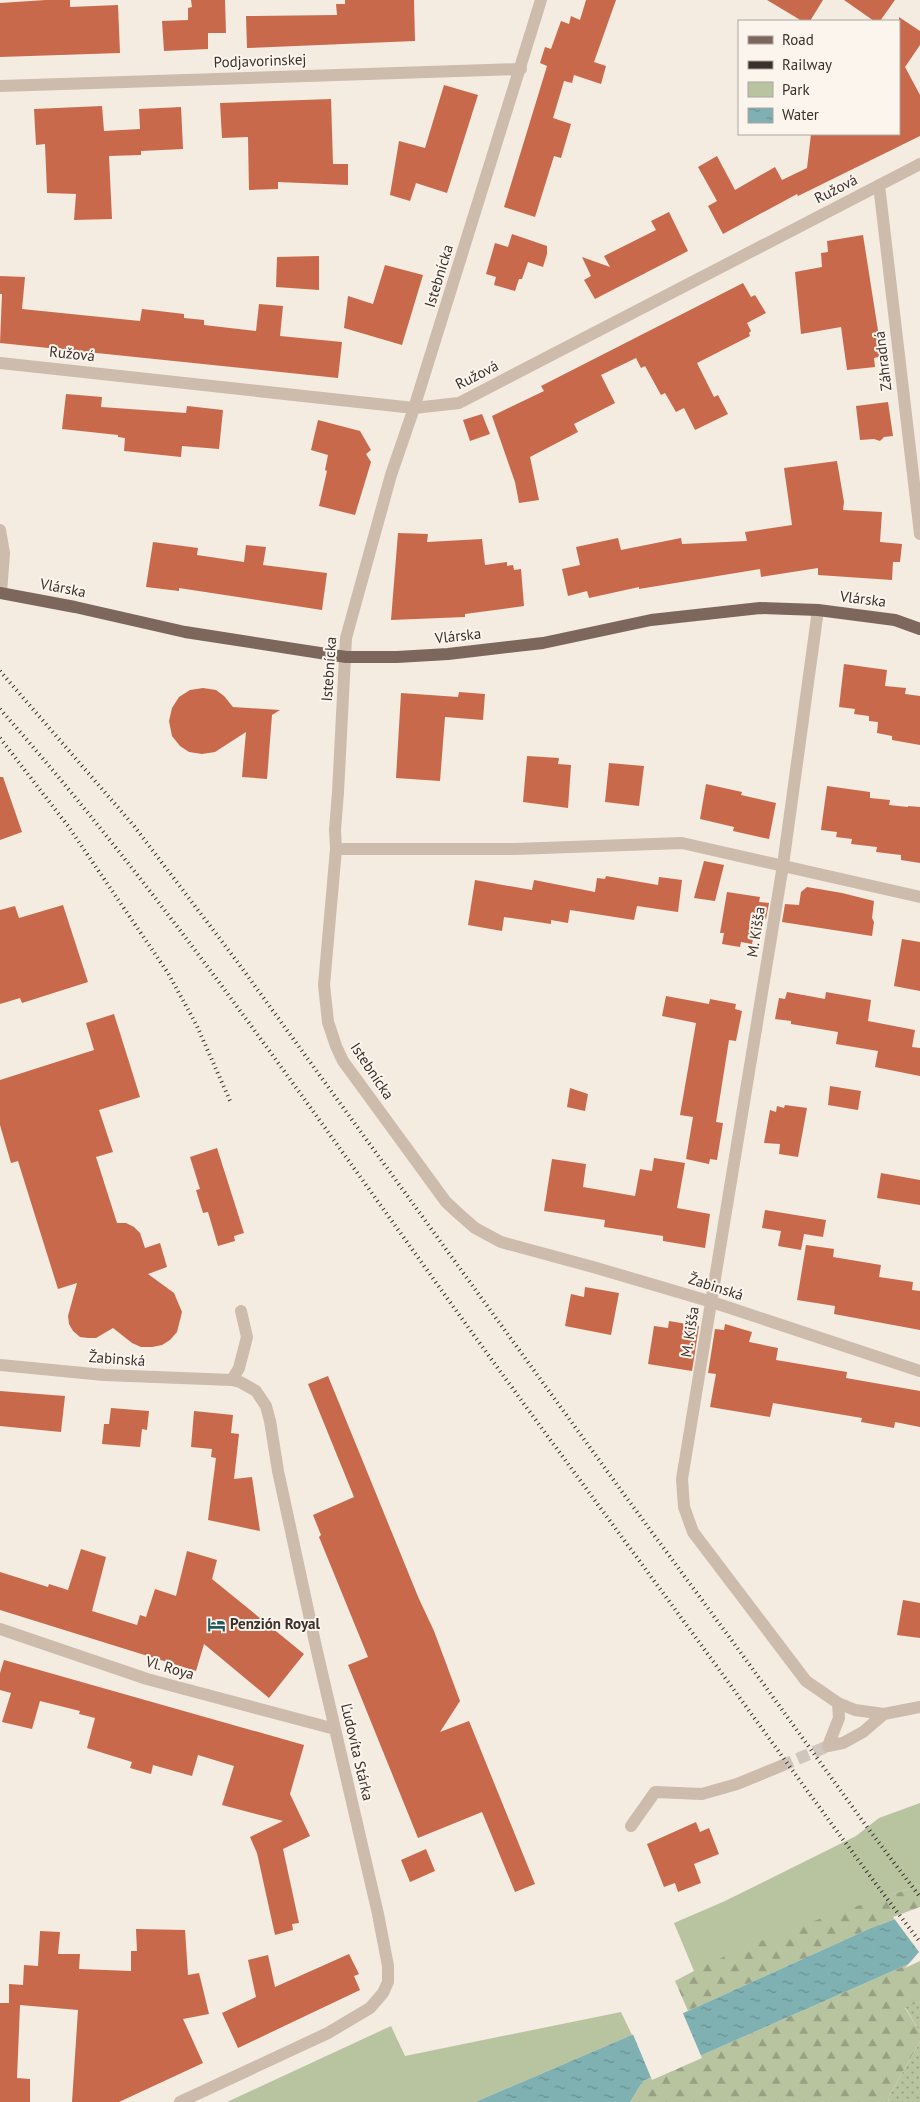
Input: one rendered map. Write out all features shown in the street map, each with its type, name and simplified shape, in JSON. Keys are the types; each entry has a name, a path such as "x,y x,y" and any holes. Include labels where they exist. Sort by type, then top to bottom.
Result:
{"main road":[{"name":"Vlárska","path":"1,593 75,607 185,632 346,657 431,655 542,643 651,620 760,608 818,610 895,620 920,629"}],"street":[{"name":"Istebnícka","path":"501,1242 475,1228 446,1202 343,1061 328,1022 324,985 336,849 334,830 346,638 391,475 414,408 541,0"},
{"name":"Podjavorinskej","path":"0,86 521,69"},
{"name":"Ružová","path":"0,363 414,408 459,403 920,164"},
{"name":"Záhradná","path":"879,185 920,534"},
{"path":"0,530 4,553 1,593"},
{"name":"M. Kišša","path":"818,610 783,865 682,1479 684,1508 693,1532 806,1681 838,1703 855,1710 884,1714"},
{"path":"336,849 515,849 682,843 920,897"},
{"name":"Žabinská","path":"501,1242 584,1264 712,1302 920,1371"},
{"path":"232,1380 239,1368 247,1337 241,1311"},
{"name":"Žabinská","path":"0,1365 104,1375 232,1380"},
{"name":"Ľudovíta Stárka","path":"180,2102 328,2032 370,2008 384,1993 388,1982 386,1957 378,1914 278,1471 268,1413 262,1398 256,1392 240,1382 232,1380"},
{"name":"Vl. Roya","path":"0,1629 147,1680 335,1729"},
{"path":"838,1703 839,1718 828,1746 843,1743 864,1732 884,1714 920,1706"},
{"path":"631,1826 655,1792 702,1794 737,1784 781,1766"}],"green space":[{"path":"920,1803 920,1885 806,1925 694,1971 674,1923 725,1901 856,1836 879,1818"},
{"path":"920,1885 920,1910 871,1928 688,2011 675,1981 734,1952"},
{"path":"920,1959 920,2002 905,2008 920,2032 920,2042 889,2096 888,2102 630,2102 643,2081"},
{"path":"920,2002 920,2032 905,2007"},
{"path":"621,2012 632,2035 475,2102 227,2102 391,2026 405,2056"},
{"path":"920,2042 920,2102 888,2102 889,2096"}],"water":[{"path":"920,1910 920,1959 643,2081 630,2102 475,2102 688,2011 871,1928"}],"pier":[{"path":"920,1907 920,1961 905,1968 919,1952 893,1917"},
{"path":"682,2011 702,2058 652,2080 632,2032"}],"building":[{"path":"70,0 70,7 118,5 120,53 0,57 0,3"},
{"path":"191,0 225,0 226,33 208,33 208,49 164,51 162,21 188,20 188,8 192,7"},
{"path":"345,0 414,0 415,41 247,48 246,16 337,15 336,4 345,4"},
{"path":"586,0 616,0 594,62 606,66 601,84 574,75 572,83 564,81 553,118 571,124 561,158 554,156 535,217 504,207 547,66 540,63 545,47 551,49 561,21 569,24 571,16 580,20"},
{"path":"767,0 823,0 811,20 800,20"},
{"path":"844,0 895,0 881,20 873,20"},
{"path":"899,17 920,31 920,45 905,67 920,95 920,136 798,196 797,194 723,234 708,206 717,201 698,167 717,156 735,190 775,167 782,180 807,168 811,135 900,135"},
{"path":"444,85 478,95 447,193 416,183 410,201 390,195 399,141 425,148"},
{"path":"331,99 333,164 348,164 348,185 278,182 278,189 249,190 248,137 222,138 220,103"},
{"path":"102,106 104,131 140,129 139,109 181,107 183,149 141,151 141,155 109,156 112,219 74,220 76,194 47,193 45,144 36,145 34,109"},
{"path":"669,212 688,251 595,299 584,280 591,276 582,257 610,267 604,256 656,230 651,221"},
{"path":"512,234 547,246 543,267 528,262 515,291 494,285 496,277 486,274 495,243 508,247"},
{"path":"863,235 882,356 874,358 875,367 847,370 841,327 801,334 795,272 822,267 821,253 828,252 827,241"},
{"path":"319,256 319,290 276,287 277,257"},
{"path":"385,265 423,275 402,345 344,328 348,296 373,304"},
{"path":"0,276 25,277 22,309 140,321 142,309 184,314 184,318 204,320 204,325 256,331 259,304 283,306 280,336 342,342 338,378 0,343 2,294 0,294"},
{"path":"743,283 751,297 755,295 766,313 747,323 751,331 749,333 750,336 697,363 714,397 718,395 728,414 695,430 684,408 676,412 665,393 661,395 645,366 641,368 636,358 601,375 615,403 574,424 578,432 530,457 539,500 519,503 515,482 492,416 544,391 541,386"},
{"path":"66,394 102,397 101,407 186,413 187,406 223,410 219,449 182,446 181,457 124,451 125,438 118,437 118,435 62,429"},
{"path":"888,402 893,436 884,437 880,441 874,439 860,440 856,406"},
{"path":"482,414 490,434 470,441 463,420"},
{"path":"318,420 360,431 371,450 366,454 371,462 355,515 319,506 327,471 325,470 328,455 311,450"},
{"path":"837,461 844,502 843,510 882,512 880,542 902,544 900,562 893,562 892,580 818,575 818,568 761,577 760,569 639,589 639,587 589,598 587,591 568,596 562,569 580,565 576,547 618,538 621,550 681,538 682,544 747,541 745,532 792,525 784,468"},
{"path":"398,533 428,534 427,542 482,539 485,565 507,562 507,566 513,565 514,570 521,569 524,606 465,614 465,617 391,620"},
{"path":"153,542 198,548 197,555 244,562 246,545 266,547 263,565 327,573 322,610 179,588 179,591 146,587"},
{"path":"844,664 887,670 885,686 906,688 905,694 920,696 920,745 892,740 892,736 877,733 878,722 869,721 869,716 854,714 855,709 839,707"},
{"path":"203,688 216,690 233,707 280,710 272,715 267,779 242,777 246,732 215,752 202,754 189,752 180,746 172,736 169,721 172,708 179,697 190,690"},
{"path":"459,692 485,694 483,720 445,717 440,781 396,778 401,693 458,697"},
{"path":"527,756 559,758 558,764 571,765 568,808 523,802"},
{"path":"609,763 644,766 639,806 605,802"},
{"path":"0,777 3,777 22,832 0,840"},
{"path":"706,784 742,792 741,795 776,803 769,839 733,831 734,827 700,819"},
{"path":"827,786 870,792 870,798 890,800 889,805 920,807 920,863 901,860 901,855 876,852 877,847 851,844 852,839 836,837 837,832 821,830"},
{"path":"704,861 724,865 715,901 694,898"},
{"path":"606,876 658,885 659,877 682,880 678,912 637,906 634,920 570,910 568,923 551,920 551,924 504,917 502,931 468,925 475,880 532,890 534,880 595,892 597,878 605,879"},
{"path":"807,887 874,901 872,936 782,922 785,904 799,905 801,892"},
{"path":"727,892 760,897 759,902 769,903 766,919 764,919 754,933 752,944 741,942 740,947 722,944 724,933 720,933"},
{"path":"63,905 88,982 22,1003 20,998 0,1004 0,910 15,906 19,918"},
{"path":"902,939 920,942 920,991 894,986"},
{"path":"787,992 825,999 826,992 871,1000 868,1021 915,1030 912,1047 920,1048 920,1076 875,1067 878,1051 836,1044 838,1032 791,1024 791,1021 775,1019 779,998 785,999"},
{"path":"666,996 709,1004 710,999 736,1004 735,1009 742,1011 736,1041 729,1040 716,1122 723,1123 717,1160 710,1159 709,1164 686,1159 693,1117 680,1115 696,1023 662,1016"},
{"path":"114,1014 140,1097 99,1110 113,1152 96,1157 117,1223 126,1223 134,1227 140,1233 145,1248 160,1243 167,1267 148,1274 174,1293 182,1312 177,1332 162,1345 152,1347 141,1347 132,1343 113,1328 96,1338 80,1337 73,1331 69,1324 68,1316 77,1283 58,1289 18,1161 11,1163 0,1125 0,1080 94,1050 86,1023"},
{"path":"830,1086 861,1091 858,1110 828,1105"},
{"path":"570,1088 588,1094 585,1111 567,1107"},
{"path":"785,1105 807,1108 798,1157 779,1154 780,1144 764,1143 770,1110 776,1112 777,1106 784,1108"},
{"path":"217,1148 244,1233 234,1236 235,1241 218,1246 208,1212 203,1213 196,1190 200,1189 190,1157"},
{"path":"654,1158 685,1163 677,1208 710,1214 705,1248 663,1241 663,1236 604,1227 605,1220 544,1211 552,1159 586,1164 583,1187 635,1196 640,1169 652,1171"},
{"path":"881,1173 920,1180 920,1205 877,1198"},
{"path":"765,1210 826,1220 823,1237 804,1234 801,1250 778,1246 781,1231 762,1228"},
{"path":"806,1245 834,1249 833,1257 881,1265 879,1277 913,1282 912,1290 920,1291 920,1330 834,1314 835,1306 797,1300"},
{"path":"585,1287 619,1293 611,1335 565,1326 571,1294 584,1297"},
{"path":"669,1321 699,1326 692,1371 648,1364 654,1326 668,1328"},
{"path":"725,1324 752,1332 749,1342 778,1348 776,1360 847,1372 846,1378 920,1391 920,1427 895,1422 894,1428 861,1422 862,1418 773,1403 770,1417 710,1407 716,1374 708,1373 715,1329 724,1330"},
{"path":"328,1376 419,1599 434,1631 460,1701 440,1732 469,1721 535,1884 515,1892 482,1812 418,1838 348,1665 368,1657 319,1537 321,1535 313,1515 354,1497 308,1384"},
{"path":"0,1391 65,1396 61,1432 0,1426"},
{"path":"111,1408 149,1411 147,1430 142,1429 140,1447 102,1444 104,1424 109,1424"},
{"path":"194,1411 233,1415 231,1433 239,1434 234,1479 252,1477 260,1531 208,1520 216,1458 211,1457 212,1449 191,1447"},
{"path":"81,1549 106,1557 92,1611 137,1625 140,1615 146,1617 155,1589 176,1596 187,1551 217,1560 212,1579 304,1654 269,1698 204,1644 196,1671 0,1610 0,1572 48,1587 49,1584 68,1590"},
{"path":"903,1600 920,1603 920,1638 897,1635"},
{"path":"4,1660 304,1745 290,1794 310,1836 283,1849 299,1923 292,1924 293,1930 275,1935 257,1853 250,1837 283,1821 222,1805 234,1766 198,1755 192,1776 153,1765 151,1774 130,1768 132,1762 87,1748 95,1718 79,1714 80,1711 40,1701 32,1729 2,1722 11,1693 0,1690 0,1673"},
{"path":"696,1822 700,1832 709,1828 719,1854 694,1864 701,1883 678,1892 675,1883 664,1887 647,1844"},
{"path":"426,1849 435,1871 410,1882 401,1860"},
{"path":"136,1929 185,1930 188,1975 199,1973 209,2014 183,2019 203,2063 119,2102 72,2102 78,2010 20,2005 17,2078 30,2079 30,2102 0,2102 0,2003 9,2003 9,1984 23,1985 24,1965 38,1966 40,1931 60,1932 58,1954 80,1954 79,1969 131,1971 131,1951 137,1951"},
{"path":"349,1954 359,1974 354,1976 360,1990 238,2048 222,2013 256,1997 248,1960 268,1955 275,1987"}],"tunnel":[{"path":"781,1766 828,1746"}],"railway":[{"path":"0,671 134,826 236,960 623,1493 920,1897"},
{"path":"0,709 110,841 215,977 529,1411 843,1840 920,1942"},
{"path":"0,738 68,826 168,973 196,1024 231,1103"}],"place":[{"name":"Penzión Royal","path":"216,1624"}]}
